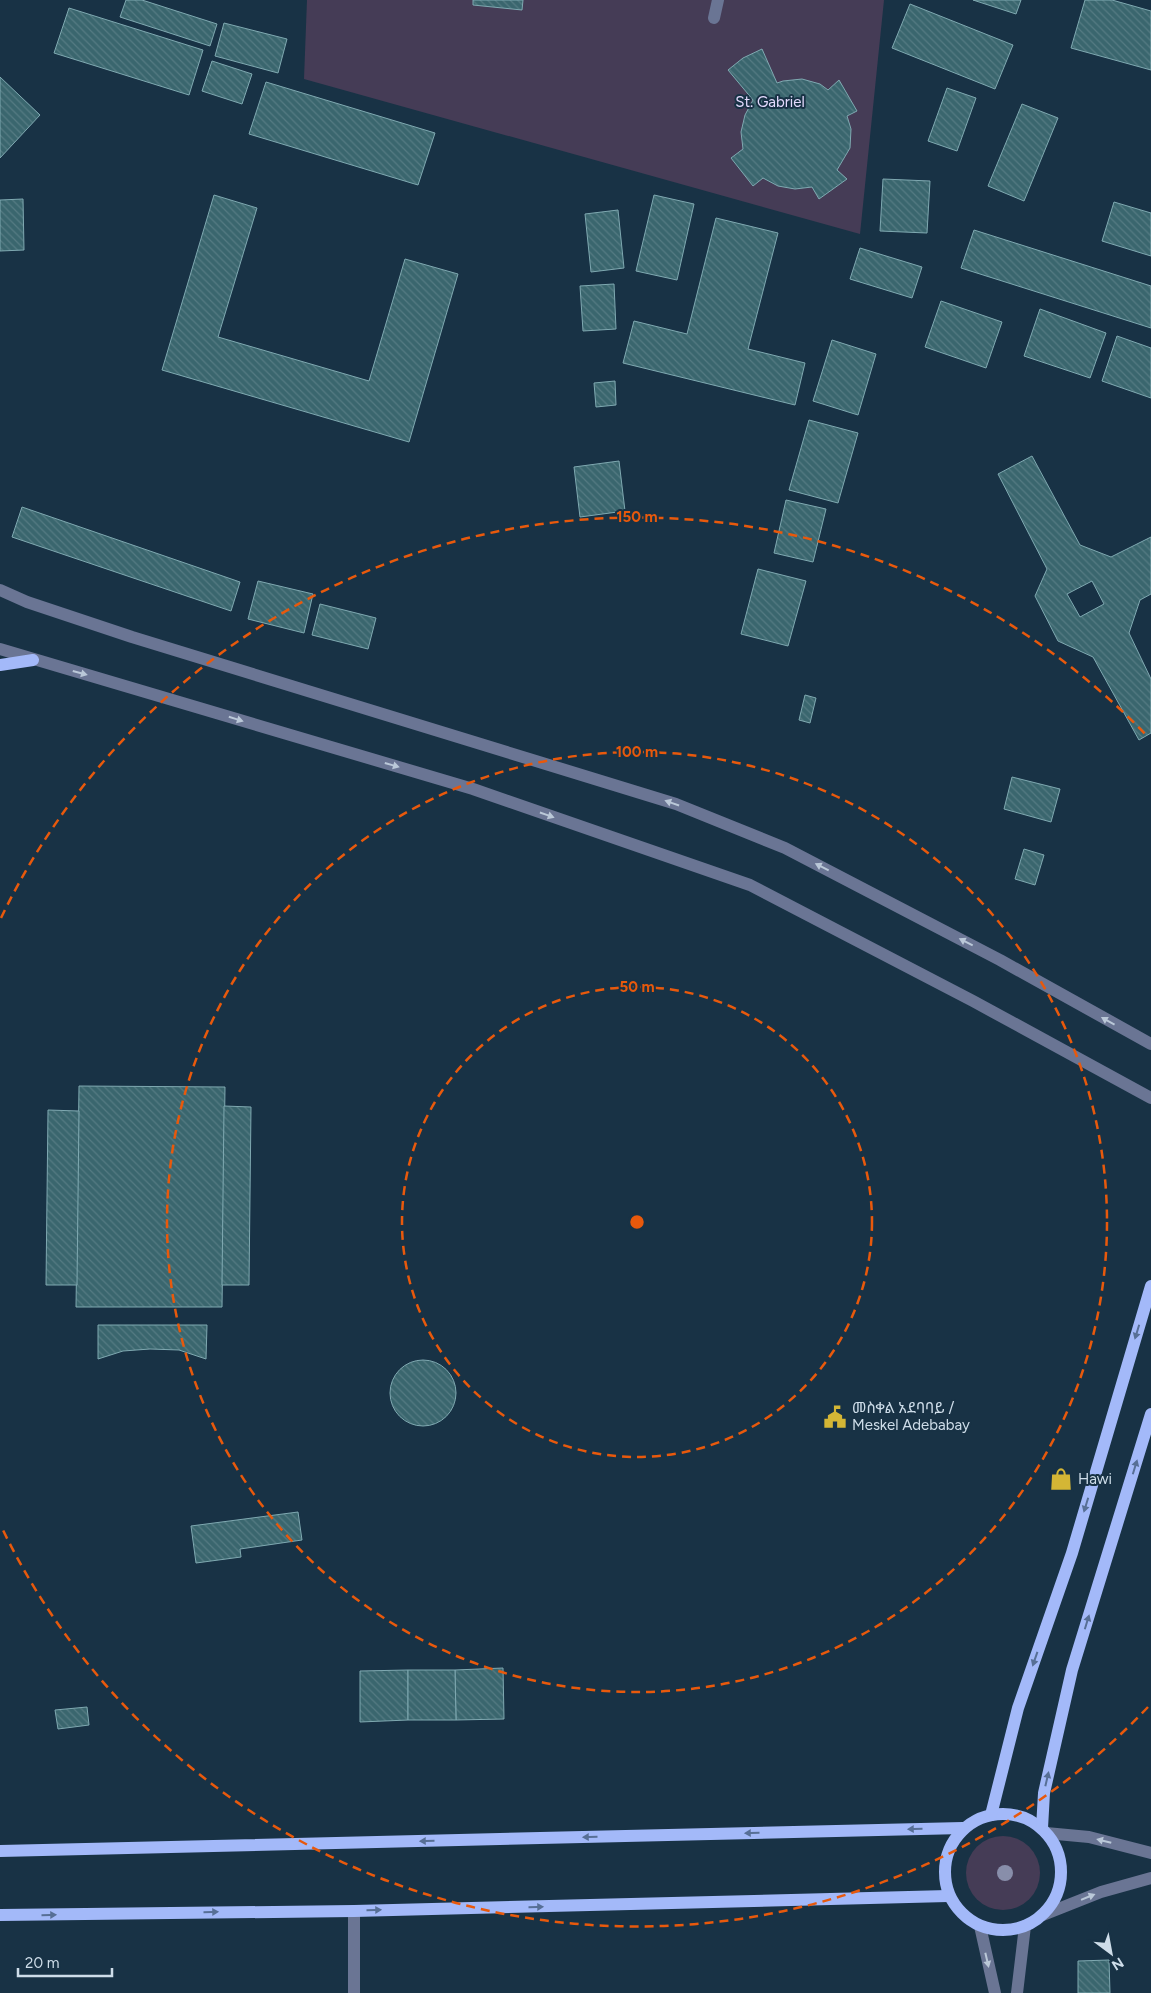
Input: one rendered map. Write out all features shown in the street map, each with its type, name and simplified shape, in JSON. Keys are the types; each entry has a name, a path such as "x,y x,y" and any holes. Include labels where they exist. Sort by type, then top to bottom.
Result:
{"main road":[{"path":"0,665 33,660"},
{"path":"990,1815 1018,1708 1072,1553 1151,1286"},
{"path":"1044,1830 1044,1793 1072,1670 1151,1414"},
{"path":"990,1815 1018,1815 1044,1830 1054,1842 1061,1860 1061,1879 1055,1899 1043,1915 1025,1926 1005,1930 992,1930 980,1926 968,1920 958,1911 948,1896 944,1866 950,1845 963,1828 976,1820 990,1815"},
{"path":"0,1850 963,1828"},
{"path":"0,1915 354,1911 948,1896"}],"street":[{"path":"714,18 718,0"},
{"path":"0,590 27,602 132,637 676,804 785,848 1000,960 1151,1044"},
{"path":"0,649 473,789 750,885 973,1001 1151,1098"},
{"path":"1044,1830 1089,1837 1151,1853"},
{"path":"1043,1915 1101,1892 1151,1878"},
{"path":"354,1911 354,1993"},
{"path":"980,1926 995,1993"},
{"path":"1017,1993 1025,1926"}],"green space":[{"name":"St. Gabriel","path":"307,0 884,0 860,234 304,79"},
{"path":"996,1836 1010,1836 1024,1842 1034,1852 1040,1866 1040,1880 1034,1894 1024,1904 1010,1910 996,1910 982,1904 972,1894 966,1880 966,1866 972,1852 982,1842"}],"building":[{"path":"126,0 142,0 217,24 210,46 120,17"},
{"path":"473,0 523,0 522,10 473,5"},
{"path":"973,0 1021,0 1016,14"},
{"path":"1085,0 1112,0 1151,11 1151,70 1071,48"},
{"path":"910,4 1013,45 995,89 892,48"},
{"path":"69,8 203,50 189,95 54,53"},
{"path":"224,23 287,39 278,73 215,56"},
{"path":"762,49 777,83 802,79 820,84 828,90 839,80 857,111 847,116 851,129 850,148 837,170 847,179 819,199 812,187 795,189 778,186 763,178 753,186 731,158 743,149 741,132 745,115 753,100 728,70 743,58"},
{"path":"212,61 252,74 242,104 202,91"},
{"path":"0,77 40,115 0,158"},
{"path":"266,82 435,133 418,185 249,134"},
{"path":"947,88 976,98 957,151 928,141"},
{"path":"1022,104 1058,118 1024,201 988,186"},
{"path":"883,179 930,181 927,233 880,231"},
{"path":"214,195 257,208 218,337 369,381 405,259 458,274 409,442 162,370"},
{"path":"654,195 694,204 677,280 636,271"},
{"path":"23,199 24,250 0,251 0,200"},
{"path":"1114,202 1151,213 1151,256 1102,241"},
{"path":"618,210 624,268 591,272 585,214"},
{"path":"716,218 778,233 748,349 805,363 795,405 623,363 634,321 687,334"},
{"path":"974,230 1151,286 1151,328 961,268"},
{"path":"860,248 922,267 912,298 850,279"},
{"path":"614,284 616,329 583,331 580,286"},
{"path":"941,301 1002,322 986,368 925,347"},
{"path":"1040,309 1106,333 1090,378 1024,356"},
{"path":"1117,336 1151,348 1151,398 1102,381"},
{"path":"832,340 876,354 858,415 813,401"},
{"path":"615,381 616,405 596,407 594,383"},
{"path":"809,420 858,433 838,503 789,490"},
{"path":"1032,456 1080,545 1111,557 1151,537 1151,594 1140,600 1129,633 1151,679 1151,733 1139,740 1093,657 1058,641 1035,596 1047,569 998,474","holes":["1092,581 1104,604 1080,617 1067,594"]},
{"path":"619,461 625,511 580,517 574,467"},
{"path":"786,500 826,509 813,562 774,553"},
{"path":"22,507 240,582 231,611 12,537"},
{"path":"758,569 806,581 788,646 741,634"},
{"path":"258,581 313,594 304,633 248,619"},
{"path":"320,604 376,618 368,649 312,635"},
{"path":"805,695 816,698 810,723 799,720"},
{"path":"1012,777 1060,789 1051,822 1004,809"},
{"path":"1024,849 1044,855 1035,885 1015,879"},
{"path":"79,1086 225,1087 222,1307 76,1307"},
{"path":"224,1106 251,1107 249,1285 222,1285"},
{"path":"48,1110 79,1111 77,1285 46,1285"},
{"path":"98,1325 207,1325 206,1359 179,1350 150,1349 123,1351 98,1359"},
{"path":"423,1360 436,1363 446,1370 453,1380 456,1393 453,1406 446,1416 436,1423 423,1426 410,1423 400,1416 393,1406 390,1393 393,1380 400,1370 410,1363"},
{"path":"298,1512 302,1540 240,1549 241,1557 196,1563 191,1526"},
{"path":"503,1668 504,1719 456,1720 455,1670"},
{"path":"408,1670 408,1720 360,1722 360,1671"},
{"path":"408,1670 455,1670 456,1720 408,1720"},
{"path":"87,1707 89,1725 58,1729 55,1710"},
{"path":"1109,1960 1110,1993 1078,1993 1078,1961"}],"place":[{"name":"መስቀል አደባባይ / Meskel Adebabay","path":"835,1417"},
{"name":"Hawi","path":"1061,1479"}]}
